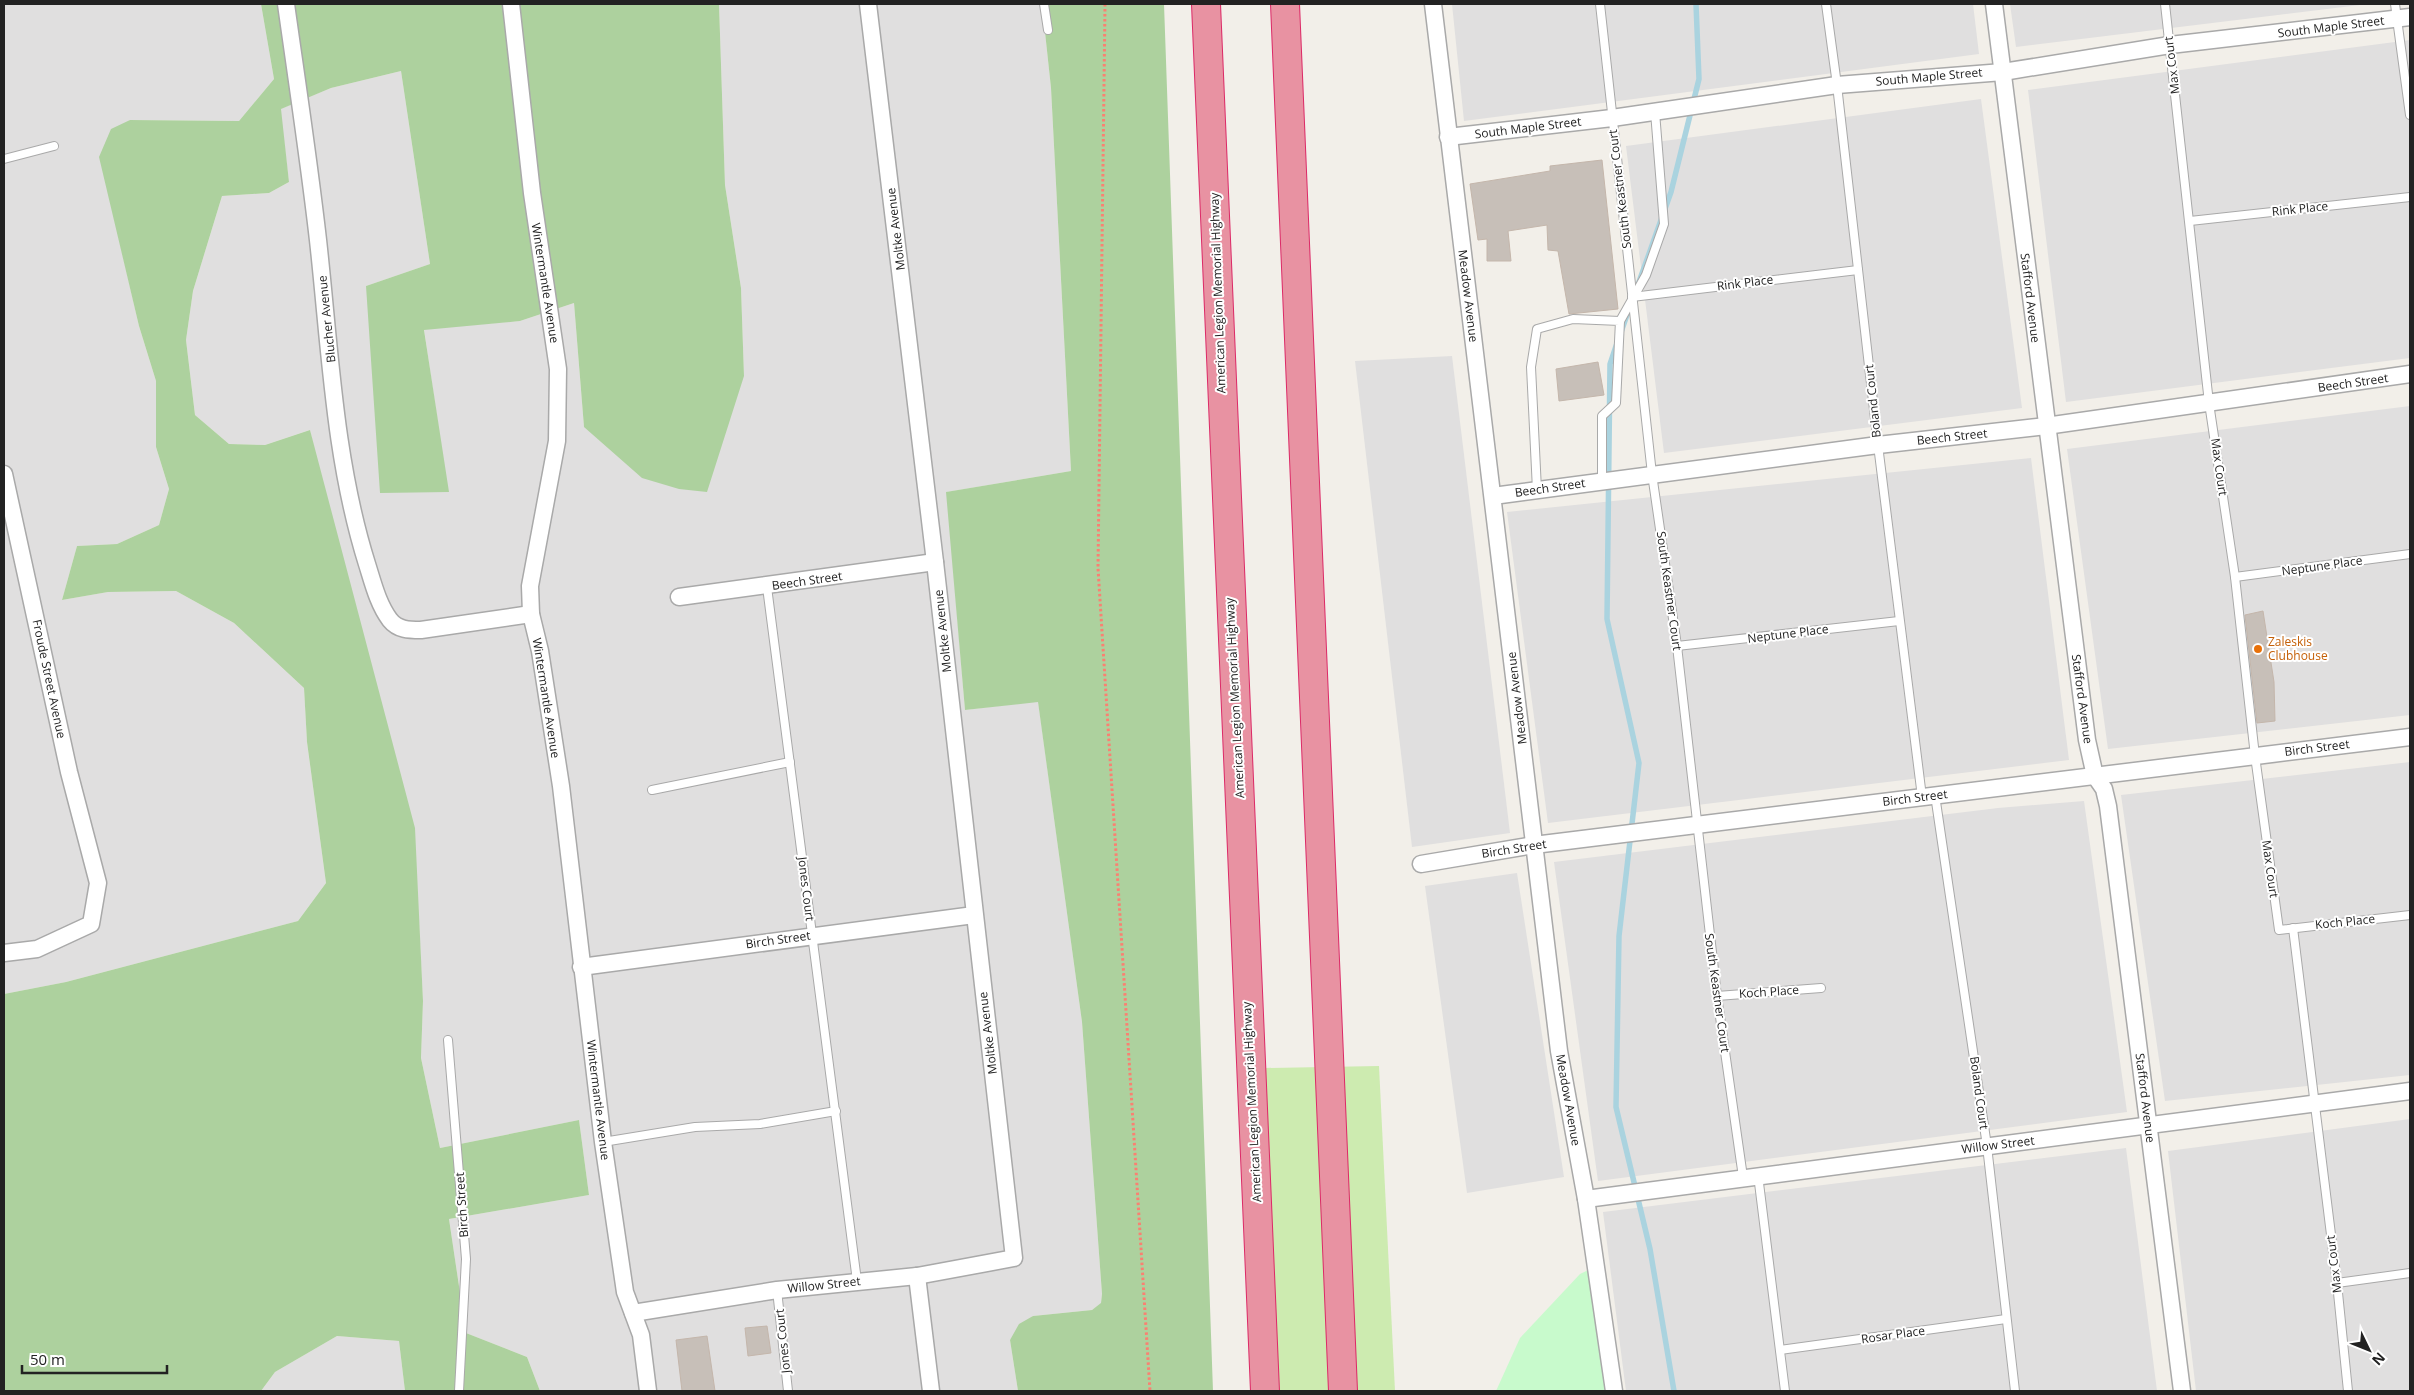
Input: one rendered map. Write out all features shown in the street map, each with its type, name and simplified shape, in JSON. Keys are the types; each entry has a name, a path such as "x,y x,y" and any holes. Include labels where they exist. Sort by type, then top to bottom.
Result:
{"highway":[{"name":"American Legion Memorial Highway","path":"1206,4 1224,478 1265,1391"},
{"path":"1285,4 1343,1391"},
{"path":"1336,1233 1361,1391"}],"street":[{"name":"Blucher Avenue","path":"286,4 314,201 340,442 353,512 362,548 379,600 396,626 404,629 421,630 531,614"},
{"name":"Wintermantle Avenue","path":"510,4 532,193 558,369 557,441 530,586 531,614 540,651 560,786 603,1142 624,1292 641,1335 648,1391"},
{"name":"Moltke Avenue","path":"868,4 935,562 1014,1258"},
{"name":"Meadow Avenue","path":"1433,4 1559,1051 1586,1199 1614,1391"},
{"name":"Stafford Avenue","path":"1994,4 2087,740 2095,776 2104,789 2108,806 2182,1391"},
{"name":"South Maple Street","path":"1448,137 1612,118 1837,85 2002,72 2170,45 2401,13"},
{"name":"Beech Street","path":"1492,496 1878,445 2046,426 2410,374"},
{"name":"Froude Street Avenue","path":"4,474 69,772 98,883 92,924 37,949 4,953"},
{"name":"Beech Street","path":"679,597 935,562"},
{"name":"Birch Street","path":"1421,864 1534,845 2410,737"},
{"name":"Birch Street","path":"582,967 974,915"},
{"name":"Willow Street","path":"1586,1199 2410,1091"},
{"name":"Willow Street","path":"633,1313 777,1290 917,1276 1014,1258"},
{"path":"917,1276 931,1391"}],"lane":[{"path":"1044,4 1048,30"},
{"name":"South Keastner Court","path":"1600,4 1652,474 1677,646 1717,996 1751,1176 1785,1391"},
{"name":"Boland Court","path":"1826,4 1899,621 1987,1146 2015,1391"},
{"name":"Max Court","path":"2165,4 2209,403 2235,577 2254,756 2279,930"},
{"path":"2401,13 2410,115"},
{"path":"1602,481 1602,416 1616,403 1620,321 1632,296 1646,275 1664,224 1655,112"},
{"path":"4,158 54,146"},
{"name":"Rink Place","path":"2190,221 2410,197"},
{"name":"Rink Place","path":"1632,296 1858,270"},
{"path":"1537,490 1531,367 1537,329 1573,318 1620,321"},
{"name":"Neptune Place","path":"2235,577 2410,554"},
{"name":"Jones Court","path":"767,586 857,1281"},
{"name":"Neptune Place","path":"1677,646 1899,621"},
{"path":"652,790 790,762"},
{"name":"Koch Place","path":"2279,930 2410,915"},
{"name":"Max Court","path":"2293,928 2337,1283 2348,1391"},
{"name":"Koch Place","path":"1717,996 1821,988"},
{"name":"Birch Street","path":"448,1040 466,1259 459,1391"},
{"path":"603,1142 695,1127 760,1124 836,1111"},
{"path":"2337,1283 2410,1273"},
{"name":"Jones Court","path":"777,1290 788,1391"},
{"name":"Rosar Place","path":"1780,1350 2006,1319"}],"path":[{"path":"1105,4 1098,568 1150,1391"}],"shaded area":[{"path":"4,4 261,4 274,79 239,121 130,120 100,157 139,326 156,381 156,447 169,489 159,525 117,544 77,546 62,600 108,592 176,591 234,623 304,688 307,742 326,883 298,921 66,982 4,994"},
{"path":"719,4 1042,4 1051,88 1071,471 947,492 965,710 1038,701 1082,1022 1102,1294 1101,1304 1092,1310 1033,1316 1010,1340 1018,1391 540,1391 527,1357 466,1333 449,1219 589,1195 579,1120 440,1148 421,1058 423,1001 419,922 310,430 265,445 229,444 195,415 186,340 193,291 222,196 269,193 289,182 280,109 331,88 401,71 430,264 366,286 448,492 424,329 520,321 574,303 584,427 744,376 741,288 725,185"},
{"path":"1452,4 1973,4 1979,54 1464,121"},
{"path":"2010,4 2368,4 2016,47"},
{"path":"2410,40 2410,358 2066,402 2028,90"},
{"path":"1981,99 2022,408 1664,453 1626,146"},
{"path":"1452,356 1510,833 1412,847 1355,361"},
{"path":"2410,406 2410,715 2108,749 2067,449"},
{"path":"2031,458 2069,760 1548,823 1507,512"},
{"path":"2410,762 2410,1075 2165,1101 2121,795"},
{"path":"2084,801 2127,1112 1598,1181 1554,862 1998,808"},
{"path":"1517,873 1564,1177 1467,1193 1425,886"},
{"path":"2410,1119 2410,1391 2196,1391 2168,1151"},
{"path":"2126,1148 2157,1391 1626,1391 1603,1212"},
{"path":"337,1336 399,1341 405,1391 261,1391 275,1372"}],"green space":[{"path":"261,4 719,4 725,185 741,288 744,376 707,492 679,489 642,478 584,427 574,303 520,321 424,330 449,492 380,493 366,286 430,264 401,71 331,88 281,109 289,182 269,193 222,196 193,291 186,340 195,415 229,444 265,445 310,430 415,828 423,1001 421,1058 440,1148 579,1120 589,1195 449,1219 466,1333 527,1357 540,1391 405,1391 399,1341 337,1336 275,1372 261,1391 4,1391 4,994 66,982 298,921 326,883 307,742 304,688 234,623 176,591 108,592 62,600 77,546 117,544 159,525 169,489 156,447 156,381 139,326 99,157 111,129 130,120 239,121 274,79"},
{"path":"1042,4 1164,4 1213,1391 1018,1391 1010,1340 1019,1324 1033,1316 1092,1310 1101,1303 1102,1294 1082,1022 1038,702 965,710 946,492 1071,471 1051,88"},
{"path":"1379,1066 1395,1391 1279,1391 1264,1068"},
{"path":"1603,1263 1620,1391 1496,1391 1520,1338 1580,1274"}],"building":[{"path":"1602,160 1618,309 1569,314 1558,251 1548,250 1547,225 1508,231 1511,261 1487,261 1487,239 1478,240 1470,184 1550,171 1550,166"},
{"path":"1598,362 1604,395 1559,401 1556,369"},
{"name":"Zaleskis Clubhouse","path":"2263,611 2274,682 2275,721 2257,723 2245,615"},
{"path":"767,1326 771,1353 748,1356 745,1328"},
{"path":"707,1336 715,1391 682,1391 676,1340"}],"waterway":[{"path":"1639,282 1671,192 1699,79 1696,4"},
{"path":"1621,332 1628,312"},
{"path":"1617,343 1610,364 1607,619 1639,763 1619,936 1616,1107 1650,1249 1674,1391"}],"place":[{"name":"Zaleskis Clubhouse","path":"2258,649"}]}
